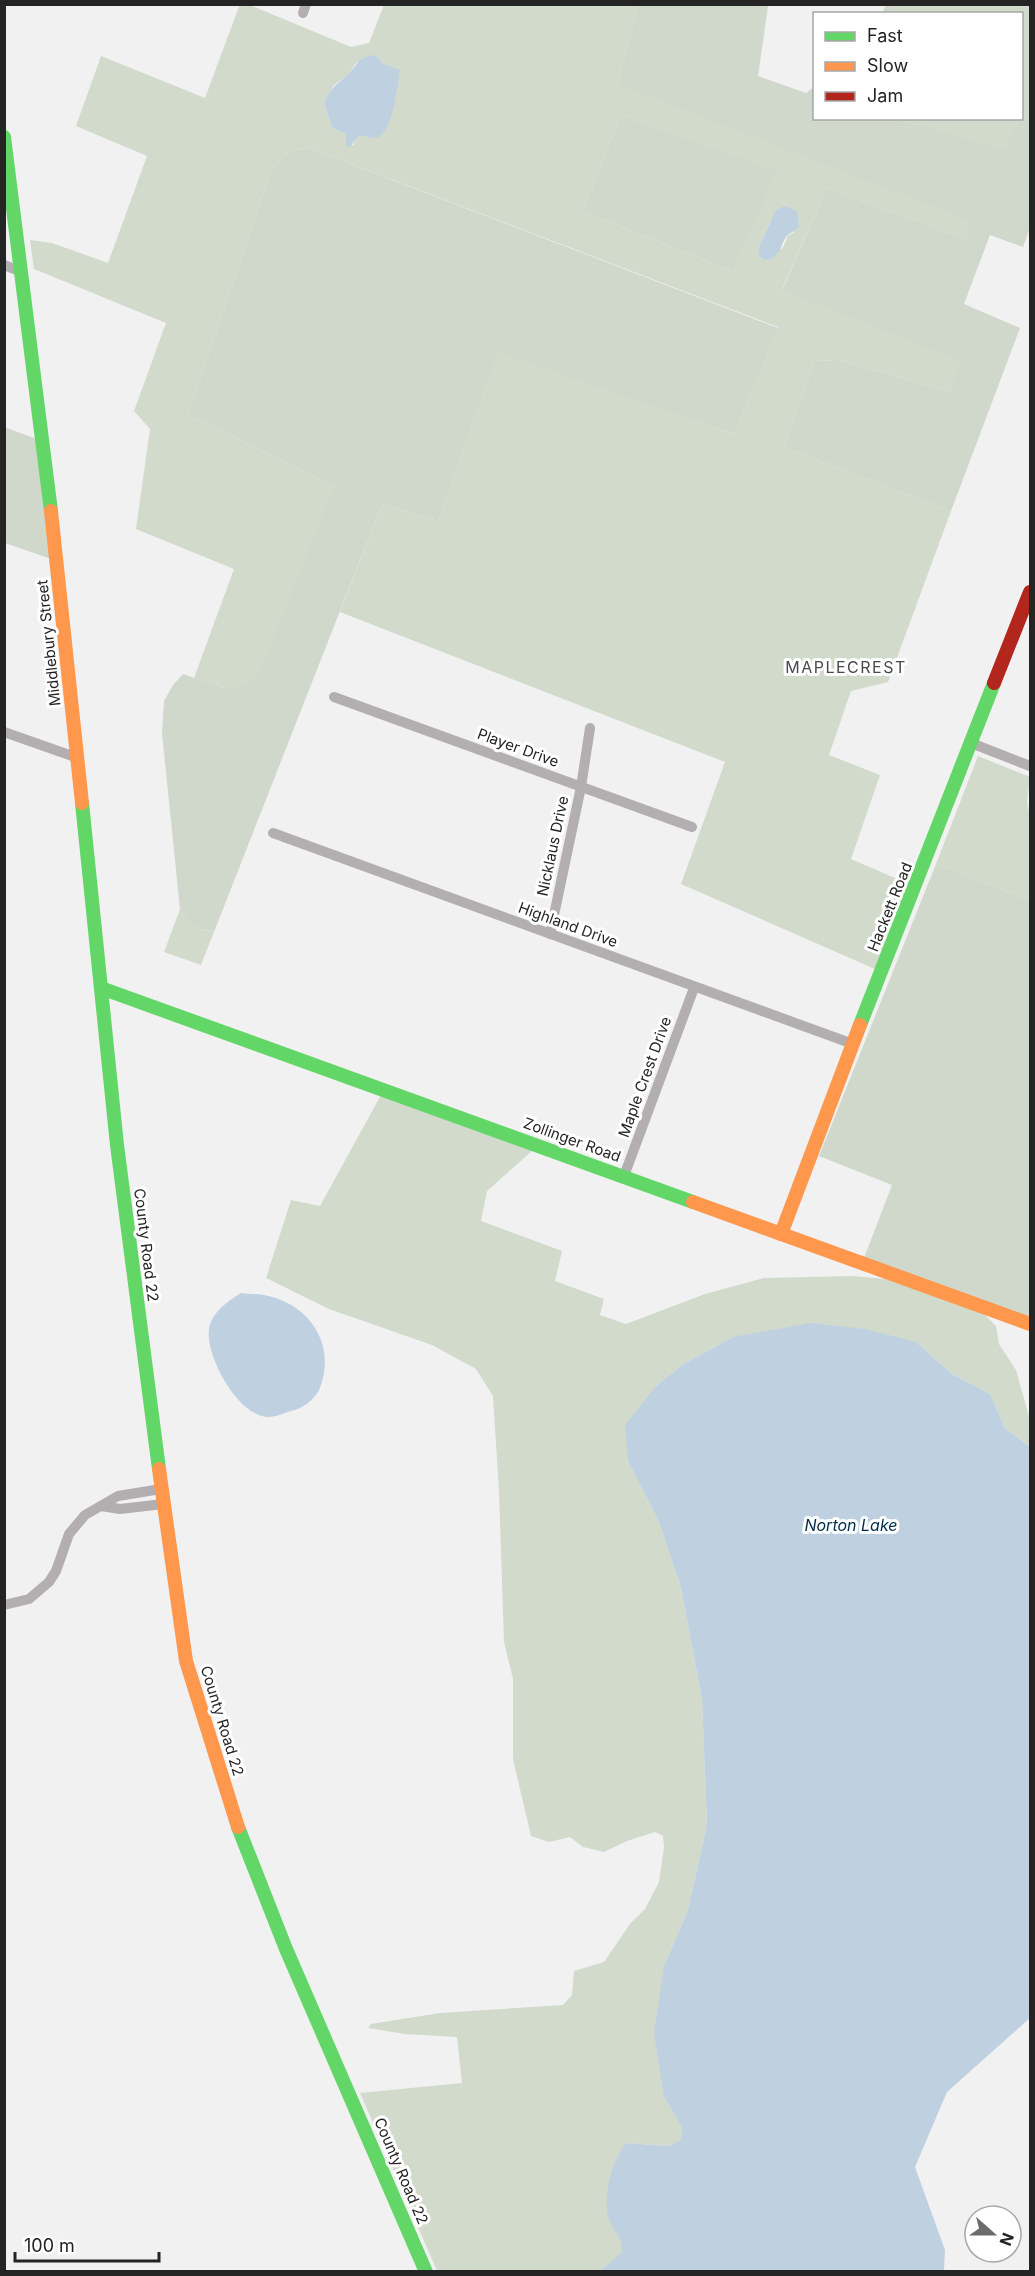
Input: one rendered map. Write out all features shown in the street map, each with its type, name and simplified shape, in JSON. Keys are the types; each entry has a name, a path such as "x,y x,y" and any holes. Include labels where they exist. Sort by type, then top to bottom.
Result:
{"main road":[{"name":"Middlebury Street","path":"4,137 57,561 117,1145"},
{"name":"Hackett Road","path":"781,1233 1030,592"},
{"name":"Zollinger Road","path":"101,988 1030,1324"},
{"name":"County Road 22","path":"117,1145 179,1626 186,1661 223,1783 249,1857 286,1949 426,2271"}],"street":[{"path":"4,265 22,272"},
{"name":"Player Drive","path":"334,697 692,827"},
{"name":"Nicklaus Drive","path":"550,934 581,787 590,728"},
{"path":"4,732 78,758"},
{"path":"971,743 1030,766"},
{"name":"Highland Drive","path":"273,833 853,1044"},
{"name":"Maple Crest Drive","path":"624,1176 694,988"},
{"path":"4,1605 29,1599 49,1582 56,1571 69,1534 85,1515 118,1496 161,1489"},
{"path":"101,1506 120,1509 163,1504"}],"shaded area":[{"path":"638,5 763,5 768,6 758,76 806,93 813,88 813,120 901,120 1004,149 1019,121 1030,116 1030,228 1023,247 990,235 964,304 1020,328 951,511 784,447 815,361 839,360 950,392 959,361 782,291 827,188 965,239 618,84"},
{"path":"621,115 777,171 733,271 583,211"},
{"path":"309,148 778,328 734,434 498,353 438,521 382,504 214,932 192,926 180,909 162,733 164,701 173,685 183,674 223,688 335,486 188,415 269,177 284,156 294,150"},
{"path":"4,427 42,441 57,561 5,543"},
{"path":"936,864 1030,900 1030,1324 864,1258 892,1185 819,1156"}],"green space":[{"path":"240,4 250,5 351,47 369,43 384,5 638,5 618,84 972,221 965,239 827,188 782,290 960,361 950,392 839,360 815,361 784,447 951,511 888,682 851,691 829,755 880,775 851,859 909,884 875,969 681,884 725,762 340,612 382,504 438,521 498,352 734,434 778,327 309,148 294,150 284,156 269,177 188,415 335,486 265,661 257,673 250,681 235,688 217,686 194,678 234,569 136,529 150,429 134,411 166,323 34,269 30,240 52,243 108,263 147,156 76,126 101,56 205,98","holes":["376,55 383,64 360,136 356,137 353,145 346,146 346,134 332,128 324,102 334,85 348,75 356,63","621,115 776,171 733,271 583,211","771,220 794,232 788,236 782,249 759,246"]},
{"path":"886,5 1030,5 1030,116 1023,119 1023,12 882,12"},
{"path":"900,120 1021,120 1004,150"},
{"path":"978,756 1030,777 1027,802 1030,817 1030,900 936,864"},
{"path":"180,909 192,926 214,932 201,965 164,952"},
{"path":"381,1095 533,1150 487,1191 481,1221 562,1251 555,1281 604,1299 600,1315 626,1324 705,1294 764,1278 852,1276 886,1279 982,1312 996,1326 999,1344 1016,1370 1030,1420 1030,1447 1005,1428 990,1394 952,1374 916,1342 733,1337 682,1365 656,1386 628,1461 659,1522 681,1588 702,1700 707,1824 688,1910 664,1966 664,2097 682,2128 680,2140 669,2146 627,2143 609,2219 623,2241 621,2254 600,2271 437,2271 360,2093 462,2083 457,2037 405,2034 368,2028 371,2024 440,2013 563,2005 572,1995 574,1971 604,1962 630,1924 645,1909 659,1882 664,1847 663,1836 655,1832 627,1841 604,1852 583,1847 570,1837 549,1842 531,1836 513,1759 513,1679 504,1642 493,1396 476,1369 432,1345 329,1309 266,1278 291,1200 320,1206"}],"water":[{"path":"376,55 383,64 400,70 391,117 383,133 378,137 359,136 350,147 346,146 346,134 332,128 324,102 329,93 358,62"},
{"path":"782,207 797,211 799,227 787,236 773,257 769,260 763,259 759,255 759,246 776,210"},
{"path":"241,1293 264,1295 280,1300 294,1307 316,1329 325,1357 324,1373 317,1394 303,1406 272,1417 258,1415 246,1407 226,1384 212,1354 209,1329 210,1323 221,1308"},
{"name":"Norton Lake","path":"810,1323 865,1329 916,1342 952,1374 990,1394 1005,1428 1030,1447 1030,2018 947,2092 915,2167 945,2250 944,2271 600,2271 621,2253 622,2247 607,2211 610,2179 617,2158 627,2143 669,2146 680,2140 682,2128 664,2097 654,2033 664,1966 688,1910 707,1824 702,1700 681,1588 659,1522 628,1461 625,1425 656,1386 682,1365 733,1337"}],"traffic: fast":[{"path":"4,137 51,511"},
{"path":"860,1025 994,683"},
{"path":"82,803 117,1145 159,1469"},
{"path":"101,988 693,1202"},
{"path":"238,1827 286,1949 426,2272"}],"traffic: slow":[{"path":"51,511 82,803"},
{"path":"781,1234 860,1025"},
{"path":"693,1202 1030,1324"},
{"path":"159,1469 186,1661 238,1827"}],"traffic: jam":[{"path":"994,683 1030,592"}],"district":[{"name":"MAPLECREST","path":"846,667"}]}
